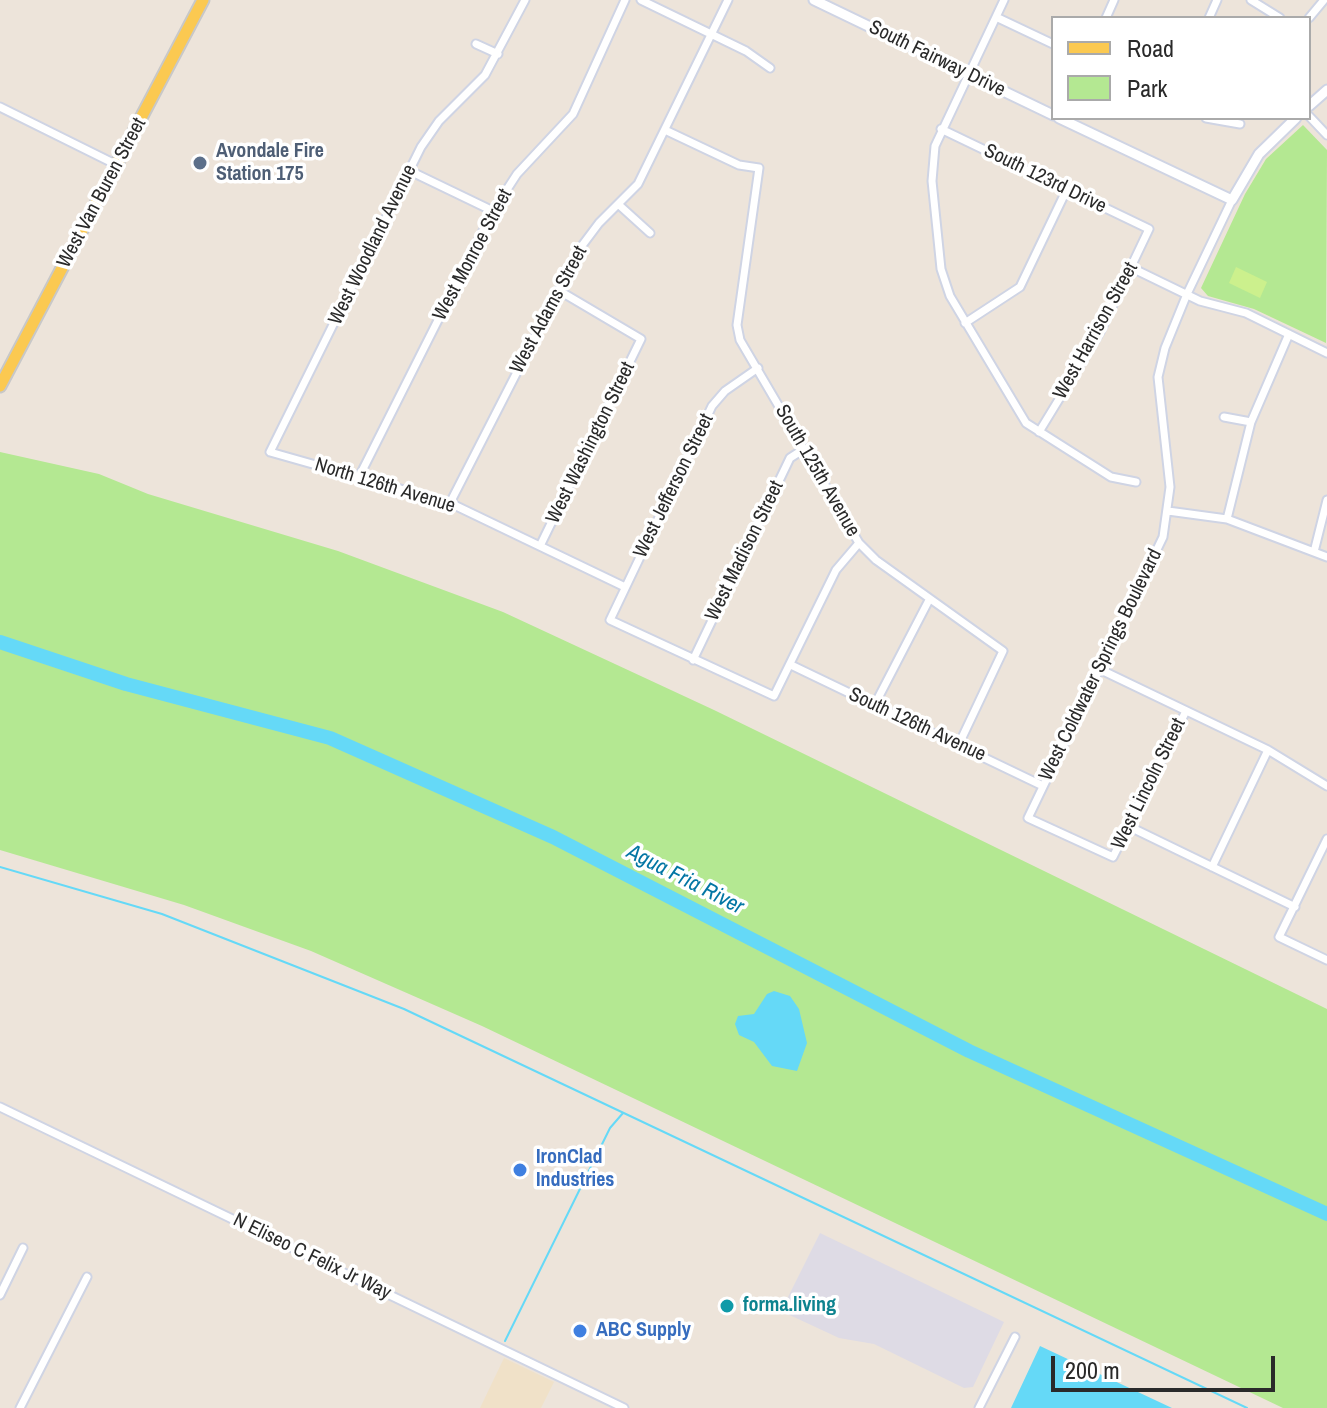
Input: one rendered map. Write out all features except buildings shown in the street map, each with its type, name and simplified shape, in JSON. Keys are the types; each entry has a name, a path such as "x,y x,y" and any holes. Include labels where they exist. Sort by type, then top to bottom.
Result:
{"main road":[{"name":"West Van Buren Street","path":"0,386 203,0"}],"street":[{"name":"West Woodland Avenue","path":"270,452 410,171 439,121 485,75 525,0"},
{"name":"West Monroe Street","path":"358,479 493,211 517,174 573,114 625,0"},
{"path":"641,0 712,34 770,68"},
{"name":"West Adams Street","path":"450,503 581,247 638,184 728,0"},
{"path":"1004,0 941,129 932,161 941,269 950,296 1026,423 1111,477 1136,482"},
{"path":"1251,0 1277,16"},
{"path":"1311,16 1324,0"},
{"name":"South Fairway Drive","path":"817,2 1051,114"},
{"path":"996,17 1051,43"},
{"path":"476,44 498,54"},
{"path":"1311,104 1327,90"},
{"path":"0,107 117,165"},
{"path":"1311,118 1327,135"},
{"path":"1063,120 1232,200"},
{"path":"1217,120 1240,124"},
{"name":"West Coldwater Springs Boulevard","path":"1113,857 1028,818 1097,668 1163,537 1168,511 1168,465 1158,377 1165,348 1232,200 1259,154 1294,120"},
{"name":"South 123rd Drive","path":"941,129 1149,229"},
{"name":"South 125th Avenue","path":"665,130 739,165 759,168 737,325 740,340 859,543 929,600 1003,651 959,744"},
{"path":"410,171 493,211"},
{"path":"965,323 1020,287 1067,189"},
{"path":"618,204 650,233"},
{"name":"West Harrison Street","path":"1039,432 1100,332 1149,229"},
{"path":"1132,268 1187,294 1246,313 1327,353"},
{"name":"West Washington Street","path":"540,546 641,339 558,290"},
{"path":"1227,519 1251,422 1289,334"},
{"name":"West Jefferson Street","path":"693,660 610,620 712,406 725,391 758,368"},
{"path":"1224,417 1251,422"},
{"name":"West Madison Street","path":"693,660 790,458 804,449"},
{"name":"North 126th Avenue","path":"270,452 450,503 540,546"},
{"path":"1314,552 1327,500"},
{"path":"1168,511 1227,519 1327,557"},
{"path":"693,660 774,696 836,570 859,543"},
{"path":"540,546 625,587"},
{"path":"874,706 929,600"},
{"name":"South 126th Avenue","path":"791,665 1043,786"},
{"path":"1097,668 1268,750 1327,786"},
{"name":"West Lincoln Street","path":"1113,857 1186,711"},
{"path":"1212,867 1268,750"},
{"path":"1128,826 1295,907"},
{"path":"1327,839 1279,937 1327,960"},
{"name":"N Eliseo C Felix Jr Way","path":"0,1107 624,1408"},
{"path":"0,1295 2,1284 23,1248"},
{"path":"20,1408 87,1277"},
{"path":"979,1408 1015,1337"}],"shaded area":[{"path":"820,1233 1004,1322 973,1387 964,1388 874,1344 839,1338 781,1311"},
{"path":"504,1358 554,1382 541,1408 480,1408"}],"green space":[{"path":"1303,125 1327,150 1326,343 1254,309 1208,296 1201,288 1245,194 1266,159"},
{"path":"1236,267 1267,282 1260,298 1229,283"},
{"path":"0,452 99,474 148,494 338,551 503,612 714,710 1327,1009 1327,1408 1283,1408 482,1026 311,951 184,905 0,850"}],"water":[{"path":"774,991 790,996 799,1009 807,1043 797,1071 772,1066 754,1042 739,1035 735,1024 738,1016 754,1014 767,994"},
{"path":"1040,1346 1172,1408 1011,1408"}],"waterway":[{"name":"Agua Fria River","path":"0,642 126,684 330,738 553,837 969,1051 1327,1214"},
{"path":"0,867 162,914 404,1009 1247,1408"},
{"path":"505,1341 610,1128 623,1113"}],"place":[{"name":"Avondale Fire Station 175","path":"200,163"},
{"name":"IronClad Industries","path":"520,1170"},
{"name":"forma.living","path":"727,1306"},
{"name":"ABC Supply","path":"580,1331"}]}
